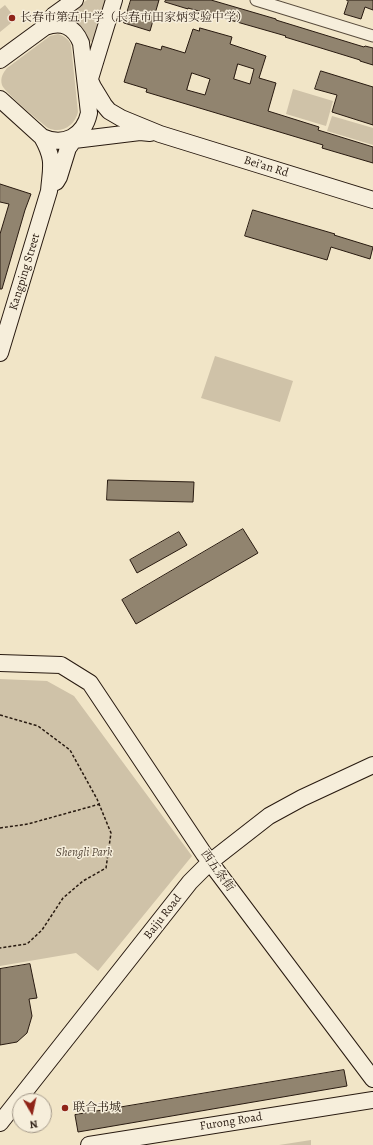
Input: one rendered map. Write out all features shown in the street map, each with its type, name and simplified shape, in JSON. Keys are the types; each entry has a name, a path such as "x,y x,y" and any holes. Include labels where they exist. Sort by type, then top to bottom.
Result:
{"main road":[{"path":"41,30 54,15 75,0"},
{"path":"114,0 89,76 109,112 160,134"},
{"path":"2,57 45,27 58,24 64,25 75,32 79,37 89,76 89,113 87,120 72,137 59,177 49,191"},
{"path":"0,99 42,137 49,140 57,142 72,137 113,136"},
{"path":"63,163 79,148 99,139 140,132 160,134"},
{"name":"Bei’an Rd","path":"160,134 373,200"},
{"path":"42,137 52,164 49,191"},
{"name":"Kangping Street","path":"0,353 49,191"},
{"name":"西五条街","path":"0,663 61,665 90,683 207,858 373,1079"},
{"name":"Baiju Road","path":"0,1108 184,877 265,807 373,754"},
{"name":"Baiju Road","path":"0,1123 190,882 207,858 270,816 302,798 373,764"},
{"name":"Furong Road","path":"89,1145 373,1100"}],"street":[{"path":"256,0 373,36"}],"path":[{"path":"0,715 38,726 70,750 100,804 111,833 106,868 83,881 63,898 42,930 27,944 0,948"},
{"path":"0,828 28,824 100,804"}],"green space":[{"path":"87,0 108,0 95,41 88,42 65,18 66,15"},
{"path":"5,5 16,19 0,32 0,9"},
{"path":"58,34 66,38 71,45 78,112 74,121 67,128 53,130 48,128 9,94 4,89 1,80 7,68 50,36"},
{"path":"293,89 333,101 326,126 286,114"},
{"path":"332,116 373,128 373,145 327,131"},
{"path":"215,356 293,381 280,422 201,398"},
{"name":"Shengli Park","path":"0,679 47,681 74,696 192,856 98,971 76,953 0,966"},
{"path":"311,1140 311,1145 279,1145"}],"building":[{"path":"131,0 159,0 150,31 124,23"},
{"path":"166,0 211,0 364,47 373,48 373,65 285,37 286,36 165,2"},
{"path":"347,0 373,0 373,10 365,7 361,19 344,14 348,2"},
{"path":"200,28 232,37 230,44 266,56 259,78 276,83 268,111 319,127 318,130 373,147 373,163 322,148 323,145 146,92 147,89 124,82 136,43 161,50 162,46 185,53 193,29 199,31","holes":["238,64 254,69 250,84 234,79","192,73 210,79 205,95 187,90"]},
{"path":"321,71 373,87 373,125 332,112 337,95 315,89"},
{"path":"0,184 31,194 2,289 0,289 0,234 9,204 0,202"},
{"path":"253,210 335,234 334,235 373,247 370,259 331,247 327,260 245,236"},
{"path":"108,480 194,482 193,502 107,500"},
{"path":"243,529 258,553 136,624 122,600"},
{"path":"179,532 187,545 137,573 130,560"},
{"path":"30,964 37,998 29,999 32,1016 27,1033 17,1042 0,1045 0,969"},
{"path":"344,1070 347,1086 78,1132 75,1115"}],"place":[{"name":"长春市第五中学（长春市田家炳实验中学）","path":"12,18"},
{"name":"联合书城","path":"65,1108"}]}
